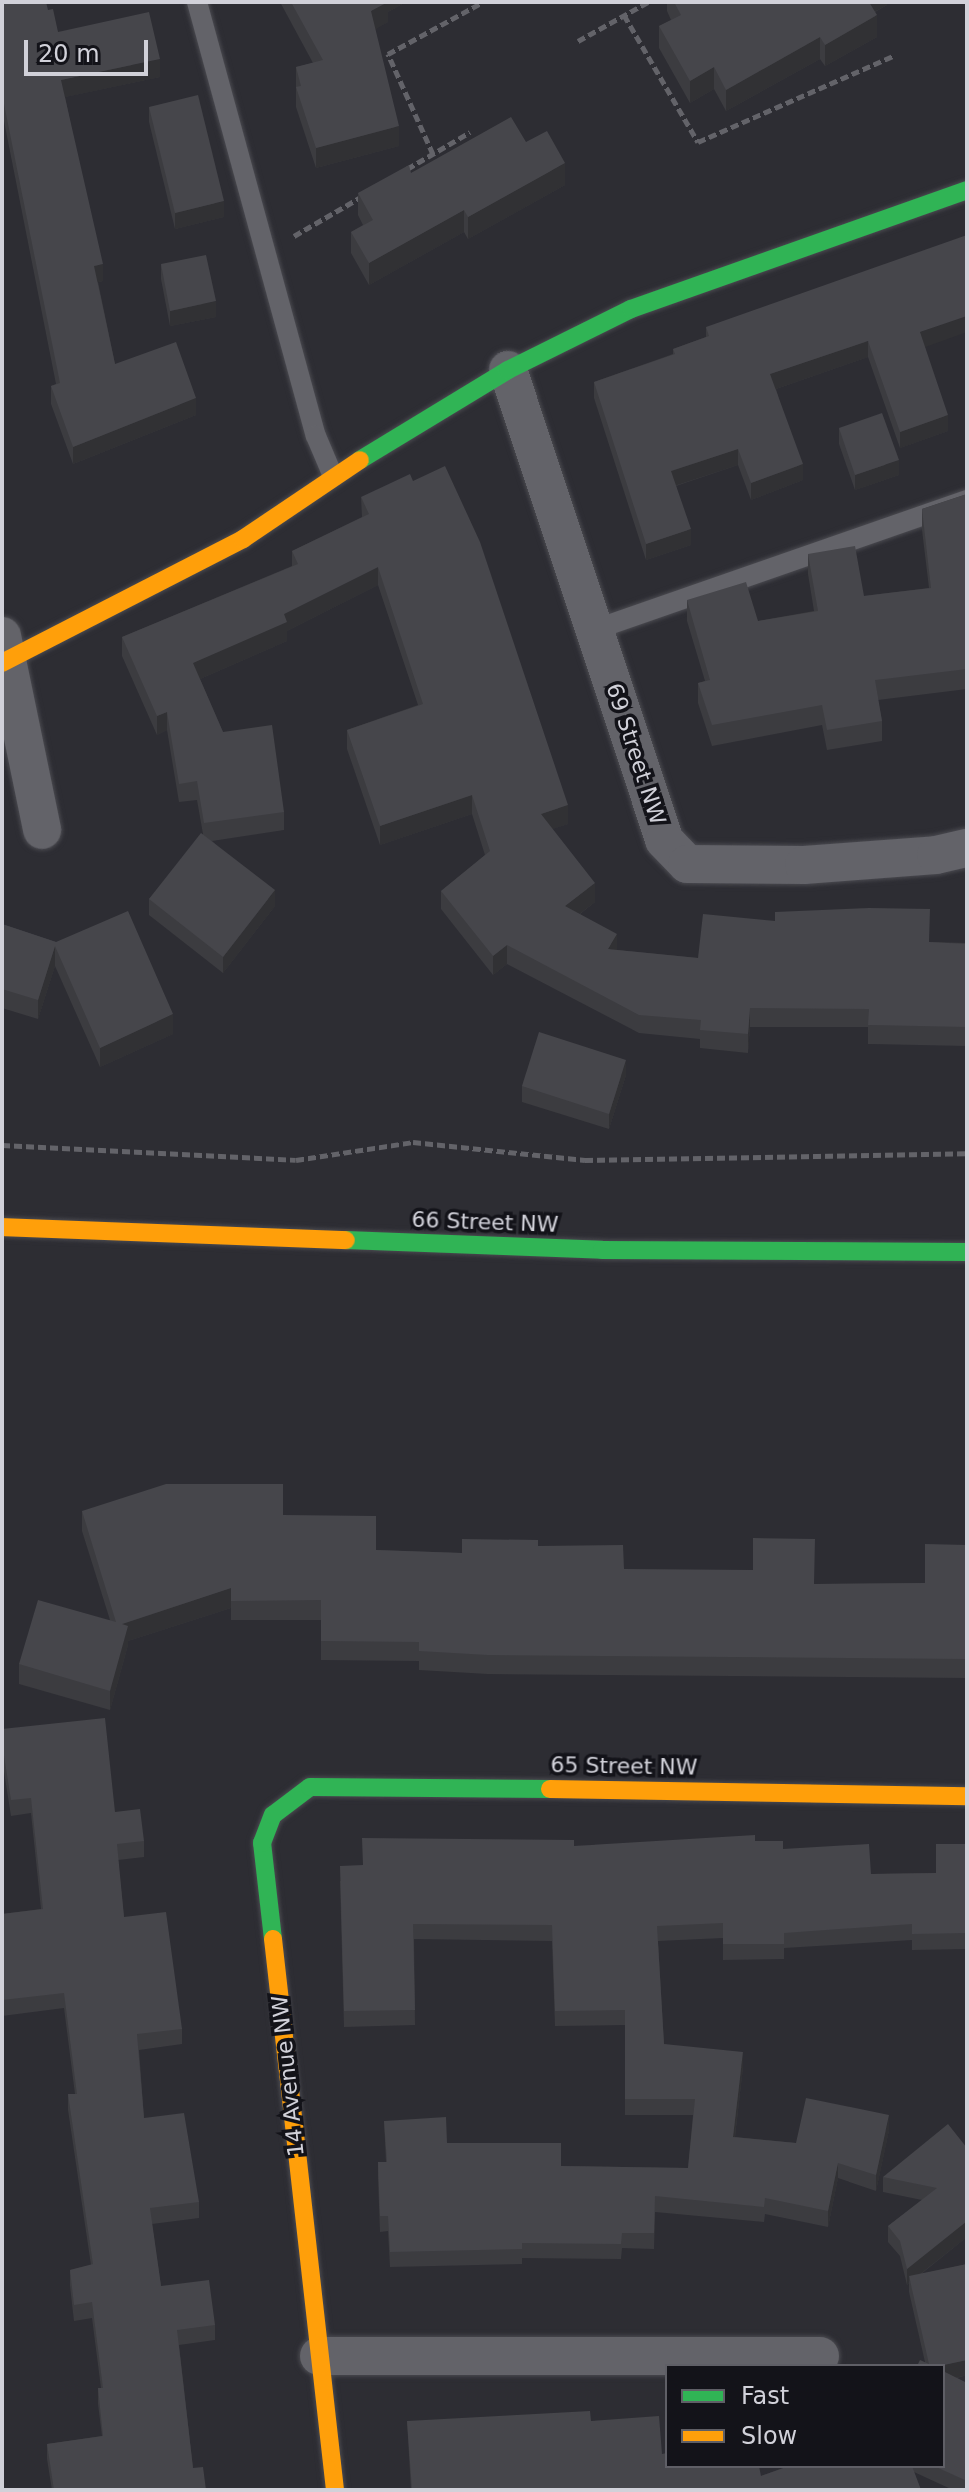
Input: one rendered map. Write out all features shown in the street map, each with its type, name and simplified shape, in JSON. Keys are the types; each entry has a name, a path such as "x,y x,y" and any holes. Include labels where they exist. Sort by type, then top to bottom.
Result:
{"street":[{"path":"42,830 4,653 243,539 333,476 508,370 631,309 967,190"},
{"name":"69 Street NW","path":"508,370 664,840 687,864 804,865 936,855 967,848"},
{"name":"66 Street NW","path":"2,1227 602,1250 967,1252"},
{"name":"65 Street NW","path":"285,1804 310,1787 337,1785 967,1796"},
{"name":"14 Avenue NW","path":"285,1804 273,1815 262,1843 335,2490"},
{"path":"319,2356 820,2356"}],"lane":[{"path":"197,2 316,436 333,476"},
{"path":"594,630 967,500"}],"path":[{"path":"433,154 388,54 483,2"},
{"path":"578,41 648,2"},
{"path":"624,15 698,142 895,55"},
{"path":"394,177 470,132"},
{"path":"265,253 369,192"},
{"path":"2,1145 296,1160 413,1142 585,1160 967,1153"}],"building":[{"path":"2,2 46,2 48,10 53,9 58,32 149,12 160,59 61,80 103,264 94,266 115,364 176,342 196,398 73,447 51,386 60,383 2,94"},
{"path":"291,2 388,2 371,11 399,126 316,148 296,87 301,86 296,67 323,60"},
{"path":"674,2 869,2 877,15 825,45 820,37 726,90 714,67 690,81 659,26 681,15"},
{"path":"198,95 224,201 175,213 149,107"},
{"path":"511,117 526,142 547,131 565,163 468,217 464,210 369,263 351,232 373,220 358,193 409,165 411,173"},
{"path":"967,235 967,316 920,332 948,415 900,432 868,341 770,374 803,464 751,483 738,449 671,471 691,529 646,544 594,382 675,354 673,349 709,336 706,327"},
{"path":"206,255 216,301 170,311 161,264"},
{"path":"882,413 899,460 855,475 839,428"},
{"path":"445,466 480,542 568,805 541,814 595,883 565,906 617,934 608,949 698,958 703,914 775,921 775,912 930,909 929,942 967,944 967,1027 868,1025 869,1009 750,1008 748,1034 700,1030 701,1020 639,1015 507,945 493,956 441,891 490,851 472,795 380,826 347,730 423,704 378,567 284,614 287,622 193,663 223,732 272,725 284,812 204,823 197,781 179,784 167,712 157,716 122,637 298,564 292,551 369,514 361,497 410,474 413,481"},
{"path":"967,494 967,669 875,680 882,721 827,730 822,705 712,725 698,683 710,680 687,600 746,582 758,621 818,611 808,554 855,546 864,596 931,588 922,509"},
{"path":"201,833 275,890 223,957 149,899"},
{"path":"128,911 173,1014 100,1048 55,946 38,1000 2,989 2,924 56,942"},
{"path":"539,1032 626,1060 609,1114 522,1086"},
{"path":"166,1484 283,1484 283,1515 376,1516 376,1550 462,1553 462,1539 538,1540 538,1546 623,1545 624,1569 753,1570 753,1538 815,1539 814,1584 925,1583 925,1544 967,1545 967,1659 488,1655 419,1651 419,1642 321,1641 321,1600 231,1601 231,1588 122,1624 128,1626 110,1691 19,1664 38,1600 116,1622 82,1511"},
{"path":"105,1718 115,1812 140,1809 144,1841 117,1844 124,1917 166,1912 182,2029 137,2034 144,2118 184,2113 199,2202 150,2208 161,2286 209,2280 215,2325 177,2330 193,2468 203,2467 206,2490 54,2490 47,2444 103,2436 98,2388 103,2388 92,2302 74,2305 70,2270 93,2264 68,2094 77,2094 64,1993 2,2000 2,1914 43,1909 31,1798 11,1800 2,1729"},
{"path":"755,1835 755,1841 783,1841 783,1849 869,1844 871,1874 936,1873 936,1844 967,1844 967,1933 912,1934 912,1924 784,1933 784,1944 723,1944 723,1923 657,1926 664,2044 743,2052 733,2137 796,2143 806,2098 889,2115 876,2175 838,2163 828,2211 765,2198 764,2207 655,2196 654,2233 622,2233 621,2244 522,2243 522,2249 390,2252 388,2216 380,2216 378,2162 387,2162 384,2121 446,2117 447,2143 561,2143 561,2166 688,2168 695,2099 625,2099 625,2010 555,2011 552,1925 413,1924 415,2010 344,2011 340,1866 363,1865 362,1838 574,1840 574,1846"},
{"path":"948,2124 967,2148 967,2221 907,2269 900,2241 888,2226 937,2188 883,2177"},
{"path":"967,2264 967,2360 929,2364 909,2276"},
{"path":"945,2372 967,2383 967,2481 938,2468 945,2468"},
{"path":"590,2411 591,2421 659,2416 665,2468 759,2468 761,2476 783,2468 913,2468 921,2490 412,2490 407,2421"}],"traffic: fast":[{"path":"360,460 508,370 631,309 967,190"},
{"path":"346,1240 602,1250 967,1252"},
{"path":"273,1939 262,1843 273,1815 310,1787 550,1789"}],"traffic: slow":[{"path":"2,663 243,539 360,460"},
{"path":"2,1227 346,1240"},
{"path":"550,1789 967,1796"},
{"path":"273,1939 335,2490"}]}
